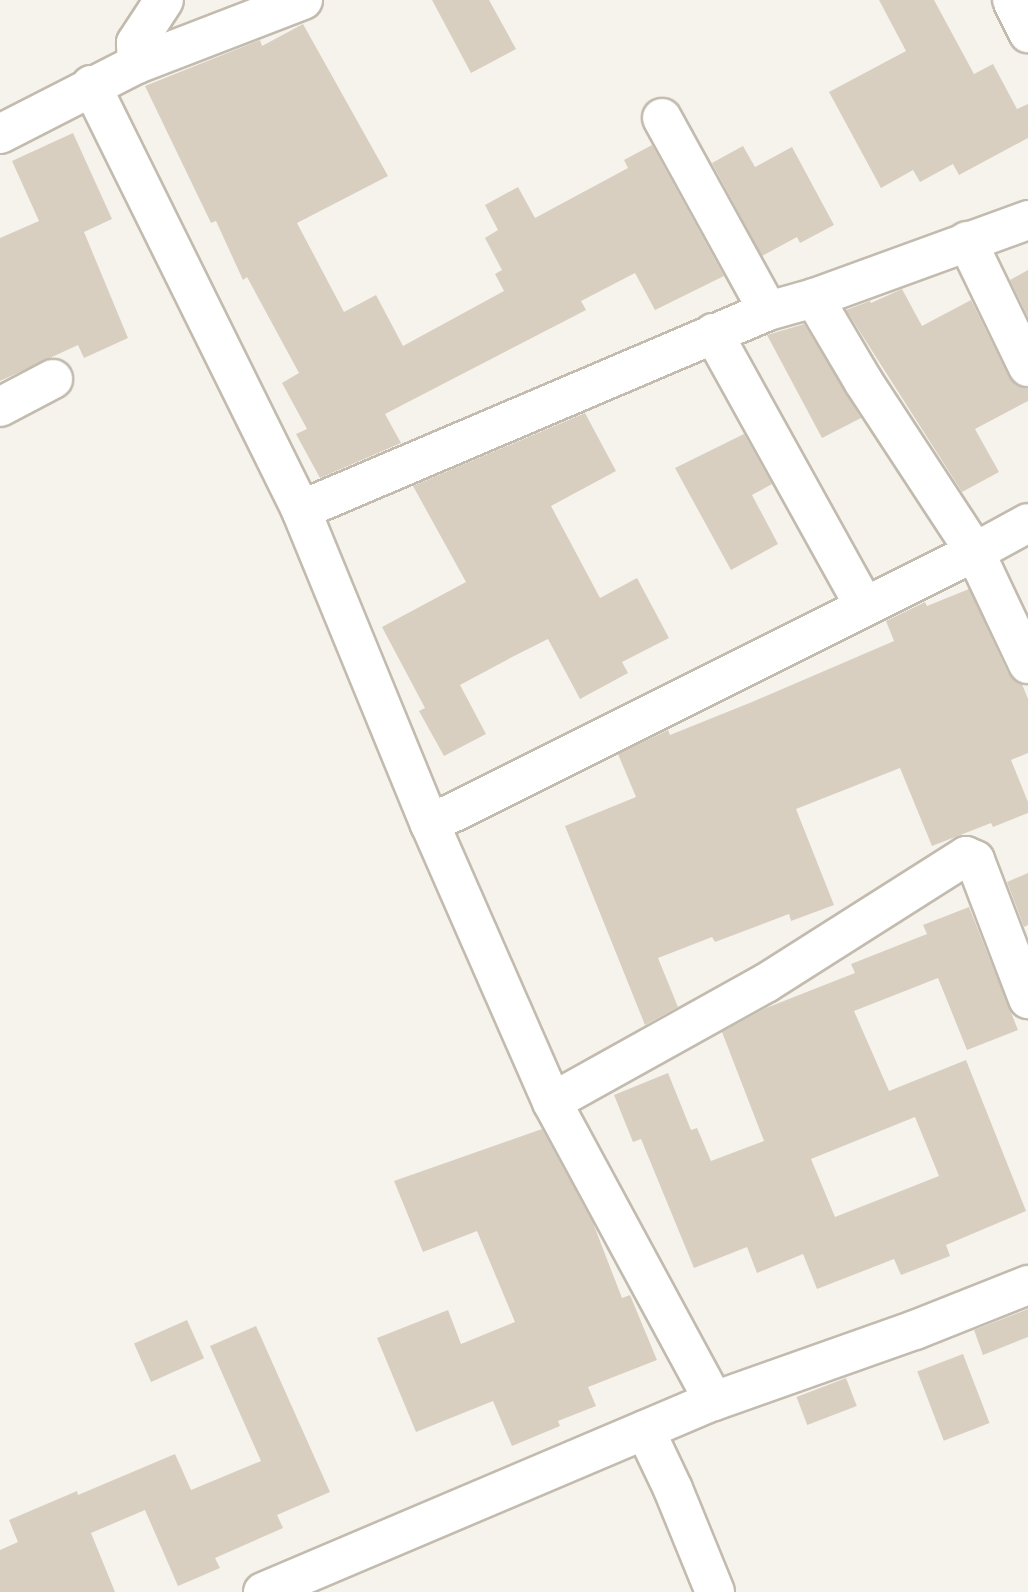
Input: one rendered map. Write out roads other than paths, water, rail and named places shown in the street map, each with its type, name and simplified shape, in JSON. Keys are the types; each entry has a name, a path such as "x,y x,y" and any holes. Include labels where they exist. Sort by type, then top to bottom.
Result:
{"street":[{"path":"137,64 136,43 164,0"},
{"path":"0,134 91,85 137,64 303,0"},
{"path":"1012,0 1028,33"},
{"path":"91,85 300,510 430,824 552,1102 714,1401"},
{"path":"662,118 768,311"},
{"path":"300,510 768,311 814,298 1028,220"},
{"path":"967,241 1028,367"},
{"path":"814,298 870,392 975,552 1028,664"},
{"path":"713,333 865,607"},
{"path":"0,407 53,379"},
{"path":"430,824 1028,523"},
{"path":"552,1102 766,983 966,856 975,860 1028,999"},
{"path":"263,1592 714,1401 915,1330 1028,1285"},
{"path":"645,1430 673,1489 715,1592"}]}
